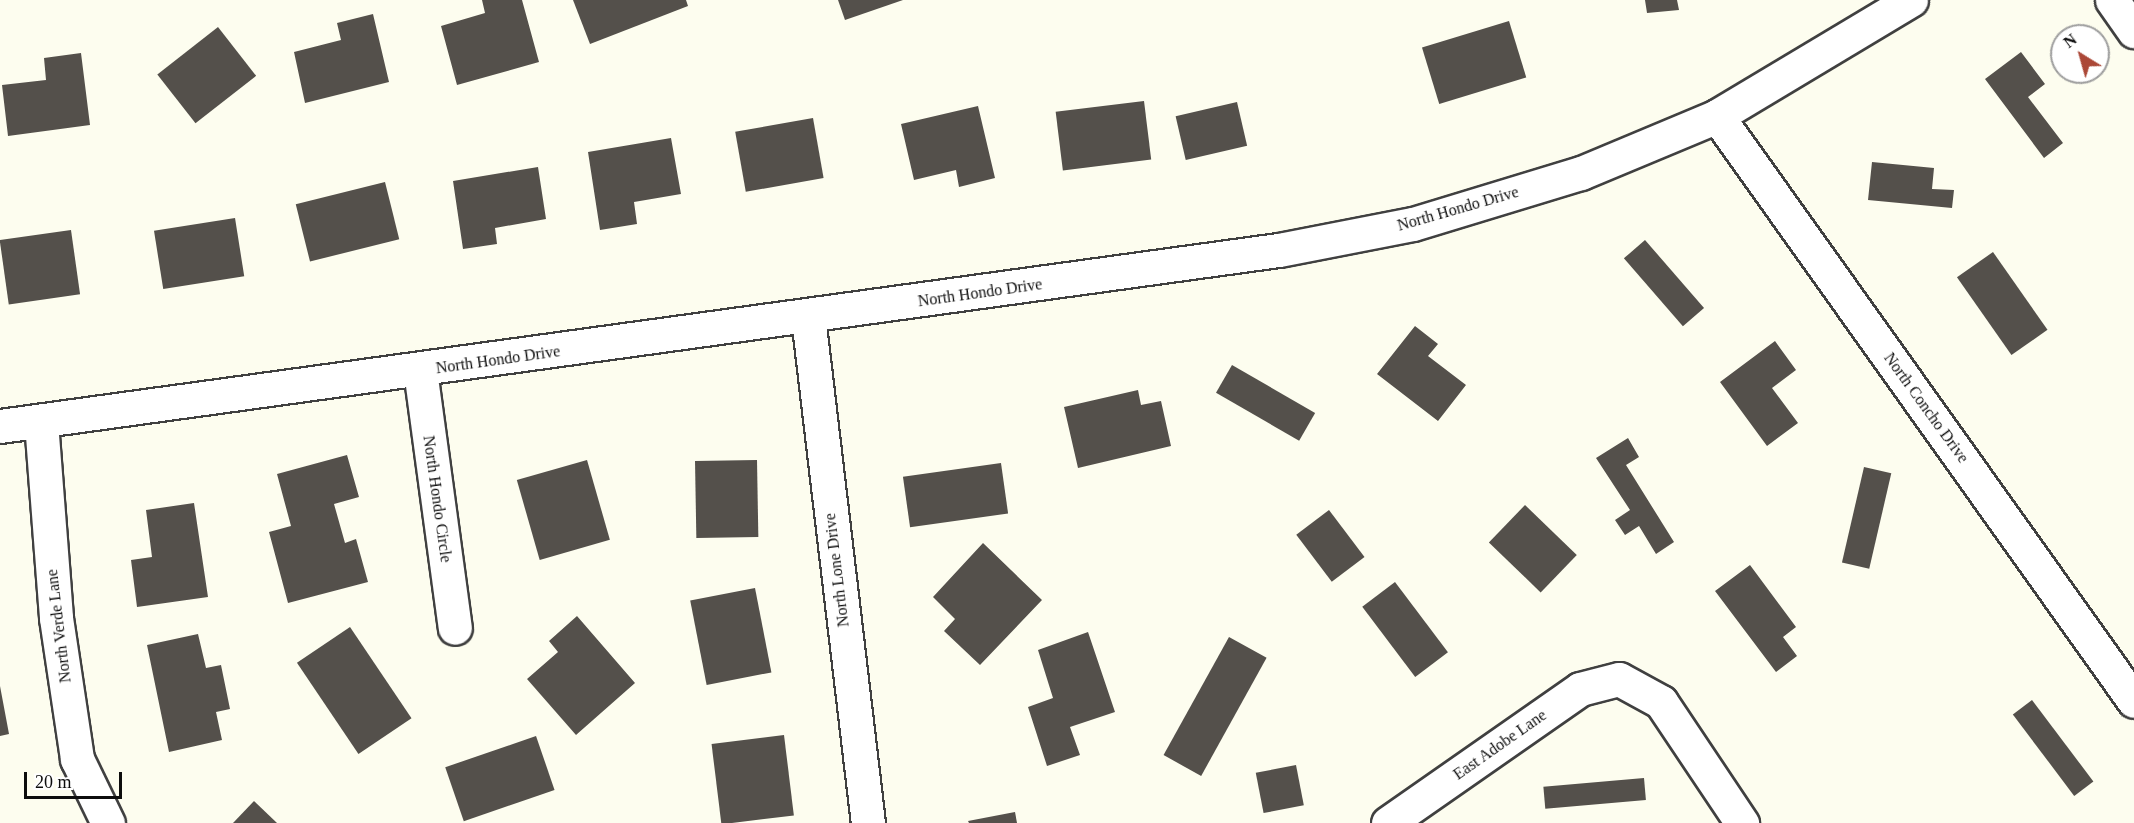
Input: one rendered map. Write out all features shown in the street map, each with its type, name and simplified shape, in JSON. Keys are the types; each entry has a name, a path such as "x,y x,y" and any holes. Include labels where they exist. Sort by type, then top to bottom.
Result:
{"street":[{"name":"North Hondo Drive","path":"0,426 808,317 1279,250 1413,224 1581,174 1717,116 1911,0"},
{"path":"2112,0 2134,31"},
{"name":"North Concho Drive","path":"1717,116 2134,700"},
{"name":"North Lone Drive","path":"808,317 868,823"},
{"name":"North Hondo Circle","path":"420,370 455,628"},
{"name":"North Verde Lane","path":"41,422 56,618 77,759 108,823"},
{"name":"East Adobe Lane","path":"1388,823 1580,689 1619,679 1660,702 1742,823"}],"building":[{"path":"482,0 522,0 539,62 457,85 441,26 485,13"},
{"path":"573,0 686,0 688,6 590,44"},
{"path":"838,0 903,0 845,20"},
{"path":"1645,0 1677,0 1679,10 1647,13"},
{"path":"373,14 389,82 305,103 294,52 341,40 337,23"},
{"path":"1509,21 1526,77 1439,104 1422,48"},
{"path":"218,27 256,76 195,123 157,74"},
{"path":"2021,52 2045,84 2028,97 2063,143 2044,158 1985,79"},
{"path":"81,53 90,125 8,136 2,85 46,80 44,58"},
{"path":"1144,101 1151,160 1063,170 1056,112"},
{"path":"1237,102 1247,146 1186,160 1176,116"},
{"path":"978,106 995,178 959,187 956,170 914,180 901,124"},
{"path":"813,118 824,178 746,192 735,132"},
{"path":"671,138 681,194 634,202 637,224 600,230 588,152"},
{"path":"1872,162 1934,168 1932,189 1954,190 1952,208 1868,200"},
{"path":"538,167 546,219 495,228 497,244 463,249 453,181"},
{"path":"385,182 399,239 310,262 296,204"},
{"path":"235,218 244,276 163,289 154,231"},
{"path":"71,230 80,294 9,304 0,240"},
{"path":"1645,240 1704,308 1683,326 1624,258"},
{"path":"1993,252 2047,330 2011,355 1957,277"},
{"path":"1415,326 1438,344 1428,356 1466,385 1438,421 1377,374"},
{"path":"1775,341 1796,370 1772,388 1798,423 1767,446 1720,382"},
{"path":"1232,365 1315,413 1299,441 1216,393"},
{"path":"1138,390 1141,405 1161,401 1171,446 1078,468 1064,407"},
{"path":"1628,438 1639,457 1626,465 1674,542 1656,554 1639,526 1625,535 1615,520 1630,510 1596,458"},
{"path":"347,455 359,497 334,504 345,543 356,539 368,582 288,603 269,532 291,526 277,474"},
{"path":"587,460 610,540 540,560 517,480"},
{"path":"757,460 758,537 696,538 695,461"},
{"path":"1001,463 1008,514 910,527 903,477"},
{"path":"1864,467 1891,473 1869,569 1842,562"},
{"path":"194,503 208,597 137,607 131,560 152,557 146,510"},
{"path":"1525,505 1577,555 1541,592 1489,542"},
{"path":"1329,510 1365,557 1332,582 1296,535"},
{"path":"983,543 1042,600 980,665 944,631 955,619 933,597"},
{"path":"1750,565 1796,627 1783,637 1797,656 1776,672 1715,591"},
{"path":"1395,582 1448,652 1415,677 1362,607"},
{"path":"755,588 771,672 707,685 690,601"},
{"path":"577,616 635,683 576,735 527,679 558,652 549,641"},
{"path":"350,627 412,718 358,754 297,663"},
{"path":"1088,632 1115,712 1070,727 1080,755 1047,766 1028,707 1053,698 1038,650"},
{"path":"198,634 206,668 221,665 230,709 216,712 222,740 169,752 147,645"},
{"path":"1229,637 1267,658 1201,776 1164,755"},
{"path":"0,686 9,734 0,736"},
{"path":"2032,700 2093,781 2074,796 2013,714"},
{"path":"784,735 794,815 721,823 712,744"},
{"path":"536,736 555,790 464,821 445,767"},
{"path":"1296,765 1304,805 1264,813 1256,773"},
{"path":"1644,778 1646,800 1545,809 1543,787"},
{"path":"254,801 277,823 233,823"},
{"path":"1015,812 1017,823 969,823 968,821"}]}
